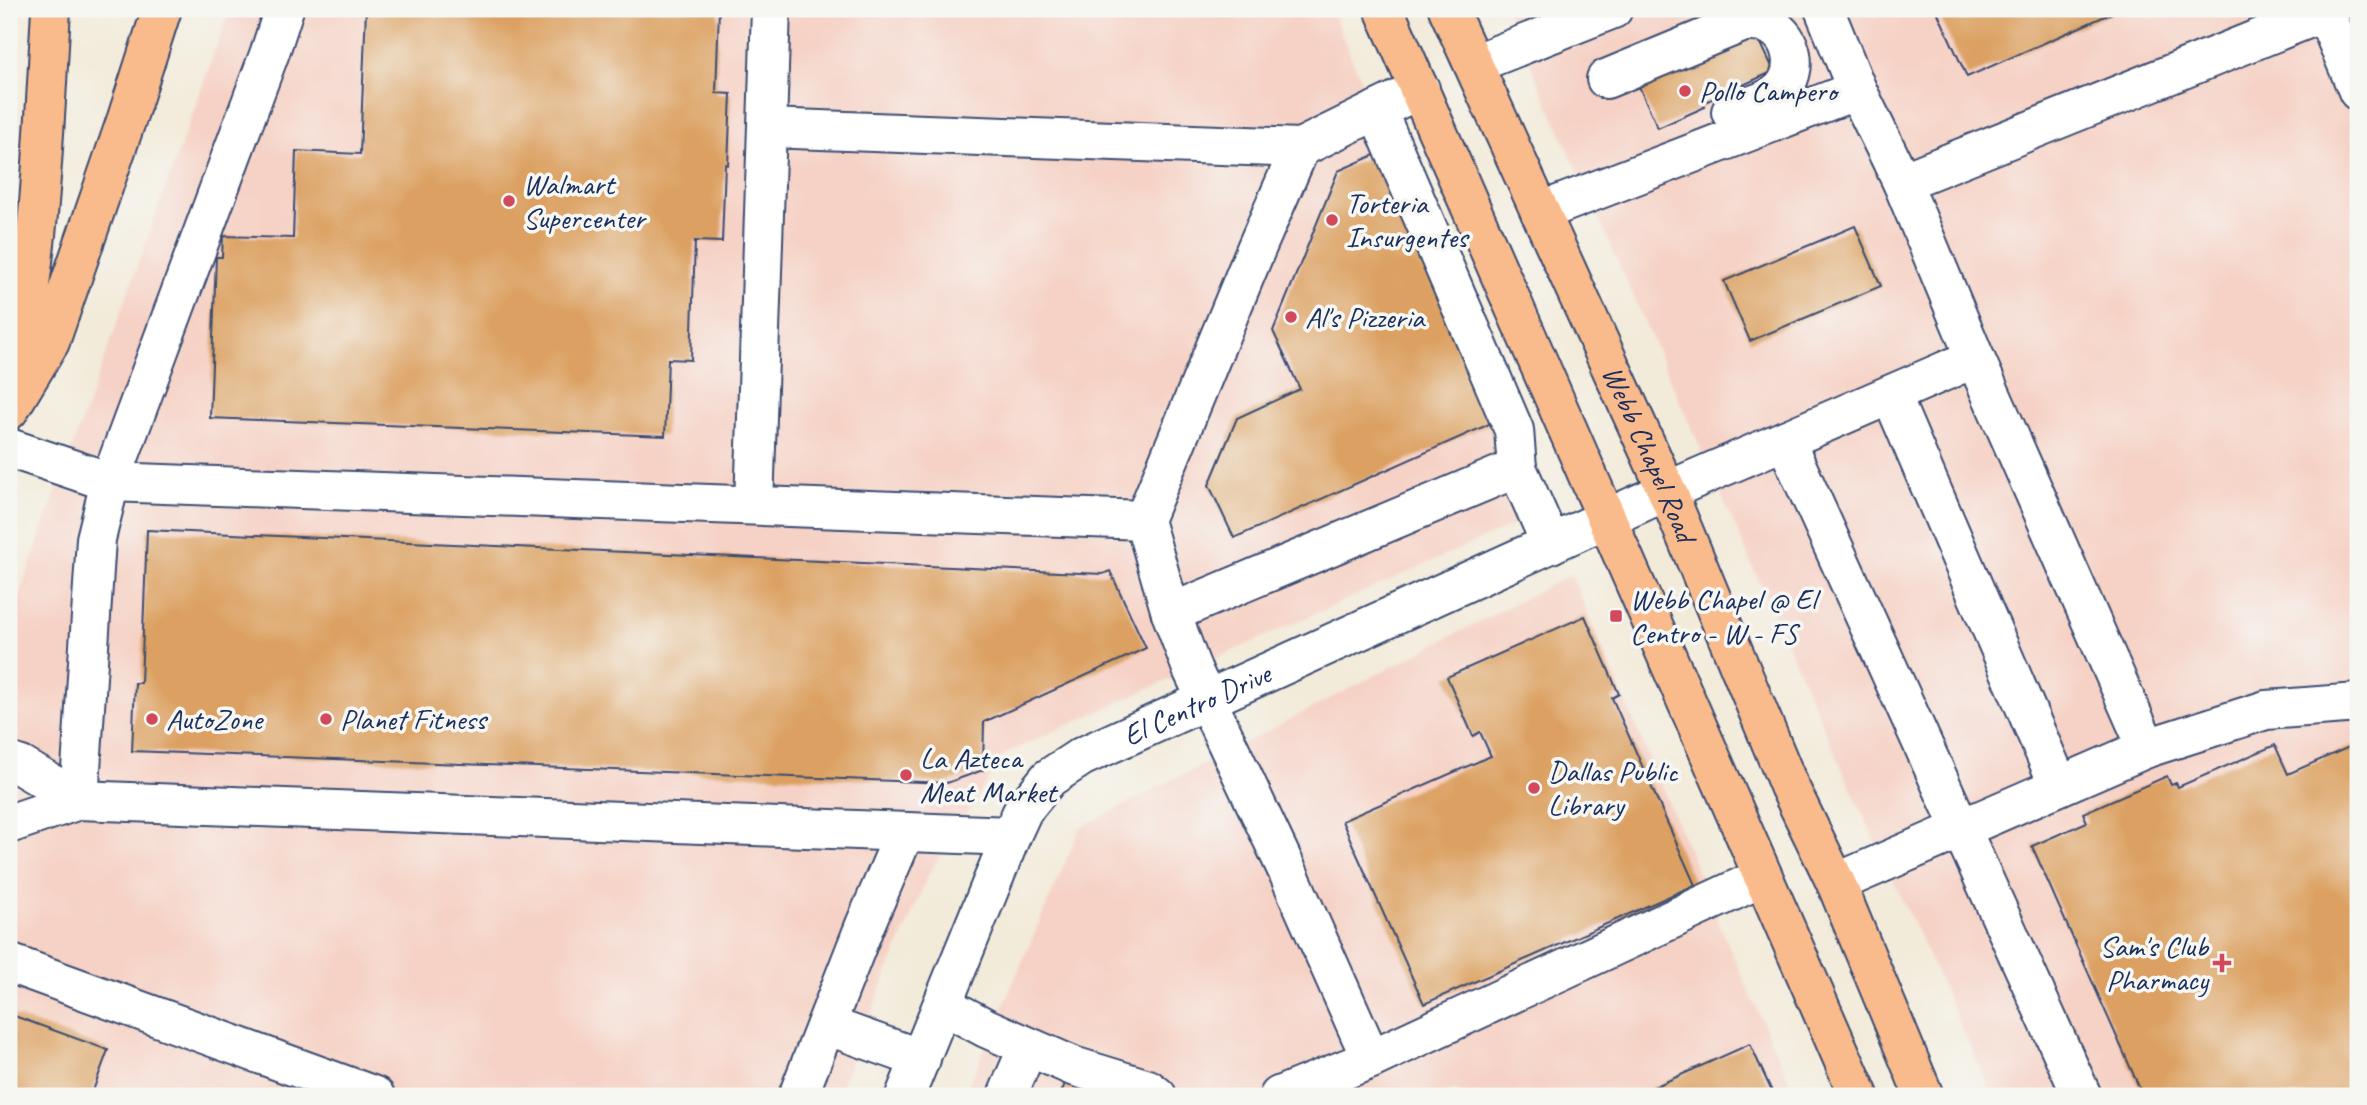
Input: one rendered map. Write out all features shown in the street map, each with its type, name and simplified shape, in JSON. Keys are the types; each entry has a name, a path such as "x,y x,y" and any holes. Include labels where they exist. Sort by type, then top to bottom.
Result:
{"main road":[{"path":"9,402 19,357 32,270 44,142 51,9"},
{"path":"9,410 50,342 162,9"},
{"path":"1384,9 1858,1096"},
{"name":"Webb Chapel Road","path":"1448,9 1667,491 1789,786 1836,883 1924,1096"}],"street":[{"path":"79,800 96,540 110,482 284,9"},
{"path":"754,505 771,9"},
{"path":"1474,64 1544,21 1613,9"},
{"path":"1824,9 1857,90 1902,182 1975,358 2147,748"},
{"path":"1902,182 2325,12 2358,91"},
{"path":"1606,79 1744,22 1771,26 1782,35 1792,60 1790,74 1784,86 1774,96 1727,114 1681,158"},
{"path":"767,128 1300,148 1420,89"},
{"path":"1540,212 1857,90"},
{"path":"1377,110 1514,430 1517,468 1550,544"},
{"path":"1300,148 1255,249 1144,520 1171,613 1192,669 1287,870 1371,1059"},
{"name":"El Centro Drive","path":"905,1096 1011,836 1023,810 1049,778 1081,757 1207,699 1667,491 1975,358"},
{"path":"1891,395 2059,786"},
{"path":"1784,440 2082,1096"},
{"path":"9,448 110,482 1144,520"},
{"path":"1171,613 1517,468"},
{"path":"1836,883 2147,748 2266,710 2358,703"},
{"path":"9,762 21,766 79,800"},
{"path":"9,824 79,800 1011,836"},
{"path":"799,1096 905,832"},
{"path":"1279,1096 1371,1059 1763,877"},
{"path":"9,963 375,1096"},
{"path":"943,1005 1073,1066 1148,1089 1157,1096"},
{"path":"826,1025 921,1059"},
{"path":"1007,1096 1028,1046"}],"shaded area":[{"path":"230,9 1331,9 1544,511 1004,754 928,875 837,1096 9,1096 9,623"},
{"path":"1506,9 2358,9 2358,1096 1993,1096 1852,791"},
{"path":"1571,574 1735,960 1796,1096 1459,1096 1455,1089 1441,1096 964,1096 1080,828"}],"building":[{"name":"Walmart Supercenter","path":"366,9 719,9 716,93 731,94 722,242 695,241 691,360 668,359 665,436 210,418 216,257 222,257 223,236 293,238 296,151 360,154"},
{"path":"1936,9 2121,9 1967,77"},
{"name":"Pollo Campero","path":"1739,32 1744,43 1758,37 1774,71 1703,103 1705,107 1658,128 1636,80"},
{"path":"1381,152 1494,422 1234,538 1209,485 1237,418 1300,389 1273,331 1338,171"},
{"path":"1855,226 1881,286 1750,341 1724,281"},
{"path":"147,530 1103,574 1110,571 1146,648 984,722 983,770 947,783 132,751 135,683 141,683"},
{"name":"Dallas Public Library","path":"1585,616 1619,694 1612,698 1695,885 1424,1004 1342,821 1491,756 1480,732 1473,736 1447,677"},
{"path":"2358,743 2358,1096 2143,1096 2032,846 2087,822 2083,813 2167,776 2171,785 2176,783 2178,787 2275,745 2288,774"},
{"path":"9,1014 108,1050 91,1096 9,1096"},
{"path":"1750,1044 1774,1096 1634,1096"},
{"path":"1066,1081 1101,1096 1060,1096"},
{"path":"160,1087 185,1096 157,1096"}],"place":[{"name":"Pollo Campero","path":"1685,91"},
{"name":"Walmart Supercenter","path":"509,201"},
{"name":"Torteria Insurgentes","path":"1332,220"},
{"name":"Al's Pizzeria","path":"1291,317"},
{"name":"Webb Chapel @ El Centro - W - FS","path":"1616,616"},
{"name":"AutoZone","path":"152,719"},
{"name":"Planet Fitness","path":"326,719"},
{"name":"La Azteca Meat Market","path":"906,775"},
{"name":"Dallas Public Library","path":"1534,788"},
{"name":"Sam's Club Pharmacy","path":"2222,963"}]}
